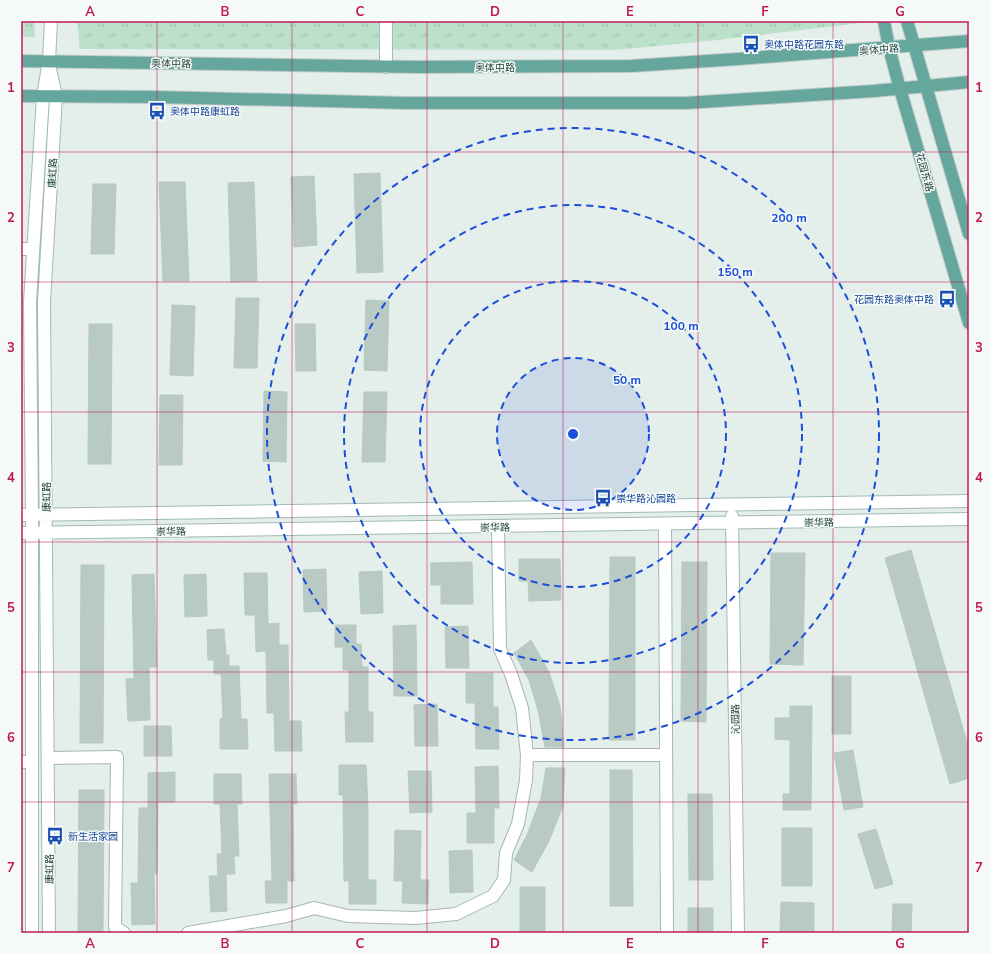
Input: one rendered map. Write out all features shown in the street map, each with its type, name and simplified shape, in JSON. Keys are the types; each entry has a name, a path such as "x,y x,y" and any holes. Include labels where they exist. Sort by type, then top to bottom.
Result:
{"main road":[{"name":"康虹路","path":"32,933 26,762 26,515 30,302 27,249 43,96 49,62 51,21"},
{"path":"386,21 386,67"},
{"name":"花园东路","path":"884,21 889,48 900,88 969,323"},
{"path":"907,21 969,234"},
{"name":"奥体中路","path":"21,61 386,67 631,66 745,59 969,41"},
{"name":"康虹路","path":"49,62 56,96 44,302 49,933"},
{"path":"21,96 156,97 407,103 686,103 969,82"},
{"name":"崇华路","path":"26,515 969,501"},
{"name":"沁园路","path":"732,505 738,933"},
{"name":"崇华路","path":"26,533 969,519"},
{"path":"665,524 667,933"},
{"path":"188,933 286,916 314,908 348,916 415,918 456,914 493,896 504,880 506,852 518,824 526,780 527,755 522,708 512,674 500,650 498,527"},
{"path":"527,755 666,755"},
{"path":"48,758 118,757 115,927 124,933"}],"green space":[{"path":"21,21 34,21 35,37 21,37"},
{"path":"77,21 859,21 860,23 718,40 615,50 80,49"}],"building":[{"path":"380,173 383,272 357,273 354,174"},
{"path":"314,176 317,245 294,247 291,177"},
{"path":"159,182 185,182 189,281 163,281"},
{"path":"254,182 257,281 231,282 228,183"},
{"path":"93,184 116,184 114,254 91,254"},
{"path":"236,298 259,298 257,368 234,368"},
{"path":"366,300 389,301 387,371 364,370"},
{"path":"172,305 195,306 193,376 170,375"},
{"path":"89,324 112,324 111,464 88,464"},
{"path":"295,324 315,324 316,371 296,371"},
{"path":"264,391 287,392 286,462 263,461"},
{"path":"364,392 387,392 385,462 362,462"},
{"path":"160,395 183,395 182,465 159,465"},
{"path":"911,550 969,749 969,778 950,784 885,558"},
{"path":"771,553 805,553 803,665 770,664"},
{"path":"610,557 635,557 635,740 609,740"},
{"path":"519,559 560,559 561,600 529,601 528,581 519,581"},
{"path":"472,562 473,604 441,604 441,585 431,585 431,563"},
{"path":"682,562 707,562 706,722 681,721"},
{"path":"81,565 104,565 103,743 80,743"},
{"path":"326,569 327,611 304,612 303,570"},
{"path":"382,571 383,613 361,614 359,572"},
{"path":"244,573 267,573 268,624 279,623 279,645 288,645 289,721 301,721 302,751 275,751 274,713 267,713 266,651 256,652 255,615 245,615"},
{"path":"154,574 157,667 149,667 150,720 128,721 126,679 134,679 132,575"},
{"path":"206,574 207,616 185,617 184,575"},
{"path":"335,625 356,625 356,644 361,644 362,667 368,667 368,712 373,712 373,742 346,742 345,712 349,712 349,670 343,670 343,647 335,647"},
{"path":"416,625 417,696 394,696 393,626"},
{"path":"468,626 469,668 446,668 445,627"},
{"path":"224,629 226,655 229,655 229,666 239,666 241,719 247,719 248,749 220,749 220,719 223,719 221,674 214,674 214,660 208,660 207,630"},
{"path":"531,640 549,672 560,706 564,747 545,747 538,710 529,680 514,653"},
{"path":"466,673 493,673 493,707 498,707 499,749 476,749 475,703 466,703"},
{"path":"832,676 851,676 851,734 832,734"},
{"path":"437,704 438,746 415,746 414,705"},
{"path":"790,706 812,706 811,810 783,810 783,794 790,794 790,740 775,739 775,718 790,718"},
{"path":"144,726 171,726 172,756 144,756"},
{"path":"853,750 863,807 844,810 834,753"},
{"path":"339,765 366,765 368,808 368,880 376,880 376,904 349,904 349,881 344,881 343,795 339,795"},
{"path":"498,766 499,808 494,808 494,843 467,843 467,813 476,813 475,767"},
{"path":"546,768 565,768 563,806 549,841 532,872 514,860 527,835 541,798"},
{"path":"610,770 632,770 633,906 610,906"},
{"path":"408,771 431,771 432,812 410,813"},
{"path":"175,772 175,802 158,802 157,874 154,874 155,924 132,925 131,883 138,883 139,808 148,808 148,773"},
{"path":"214,774 241,774 242,804 237,804 239,856 234,856 235,874 226,874 227,911 211,912 209,876 218,876 217,854 222,854 220,804 214,804"},
{"path":"269,774 296,774 297,804 293,804 294,881 287,881 287,903 266,903 265,881 272,881"},
{"path":"79,790 104,790 103,933 78,933"},
{"path":"688,794 712,794 713,880 689,880"},
{"path":"782,828 812,828 812,886 782,886"},
{"path":"876,829 893,884 875,889 858,834"},
{"path":"395,830 421,831 420,880 429,880 428,904 402,903 403,881 394,881"},
{"path":"472,850 473,892 450,893 449,851"},
{"path":"520,887 545,887 545,933 520,933"},
{"path":"781,902 814,903 814,933 780,933"},
{"path":"893,904 912,904 911,933 892,933"},
{"path":"688,908 713,908 713,933 688,933"}],"place":[{"name":"奥体中路花园东路","path":"751,44"},
{"name":"奥体中路康虹路","path":"157,111"},
{"name":"花园东路奥体中路","path":"947,299"},
{"name":"崇华路沁园路","path":"603,498"},
{"name":"新生活家园","path":"55,836"}]}
